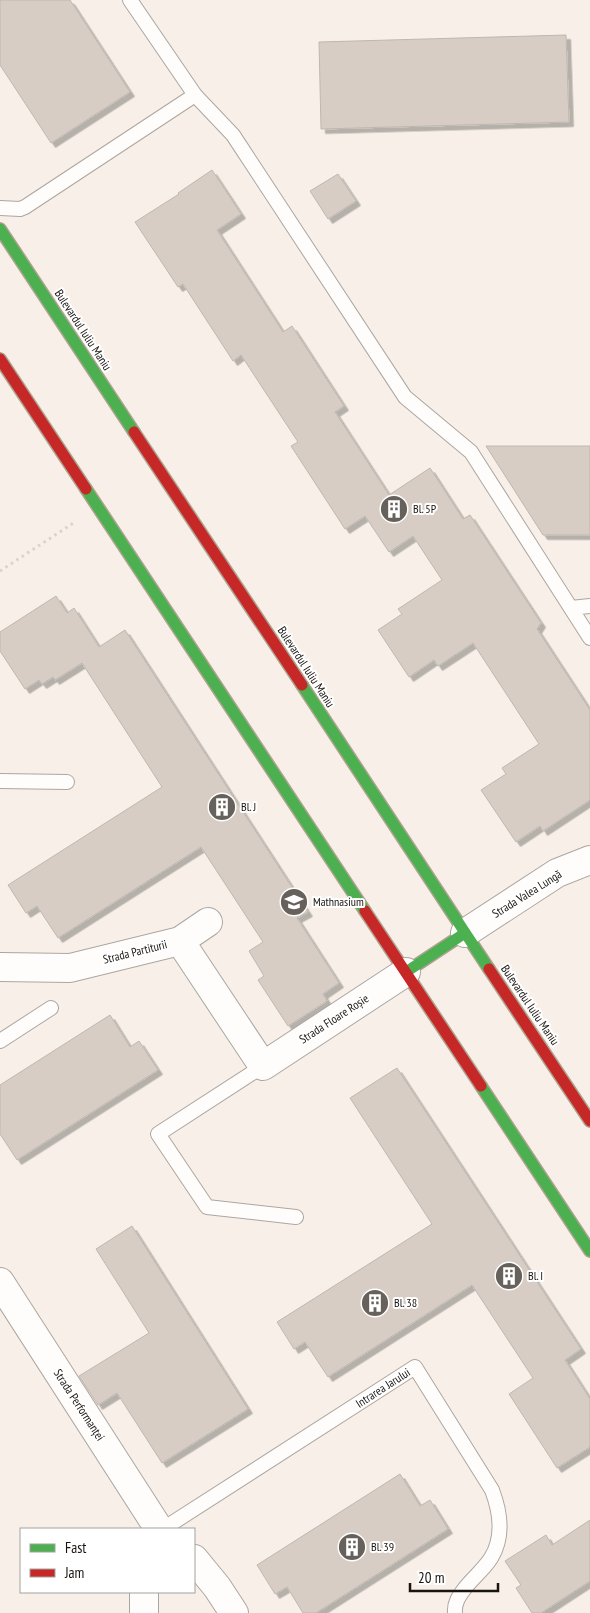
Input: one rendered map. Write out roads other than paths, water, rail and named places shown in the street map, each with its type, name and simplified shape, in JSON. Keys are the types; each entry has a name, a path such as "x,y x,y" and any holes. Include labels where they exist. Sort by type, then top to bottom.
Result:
{"main road":[{"name":"Bulevardul Iuliu Maniu","path":"0,229 590,1121"},
{"path":"0,359 590,1250"},
{"path":"406,972 465,933"}],"street":[{"name":"Strada Valea Lungă","path":"465,933 557,874 590,860"},
{"path":"180,941 208,922"},
{"name":"Strada Partiturii","path":"0,968 70,968 180,941 262,1066"},
{"name":"Strada Floare Roșie","path":"262,1066 406,972"},
{"name":"Strada Performanței","path":"0,1282 158,1528"},
{"path":"195,1560 217,1587 234,1613"},
{"path":"144,1593 144,1613"}],"lane":[{"path":"130,0 195,95 233,135 405,398 471,452 590,638"},
{"path":"0,208 20,209 25,207 195,95"},
{"path":"571,608 590,606"},
{"path":"0,781 67,782"},
{"path":"0,1041 51,1008"},
{"path":"262,1066 158,1134 207,1207 296,1217"},
{"name":"Intrarea Jarului","path":"165,1528 415,1367 492,1490 498,1505 500,1523 491,1557 459,1596 455,1613"}],"place":[{"name":"Bl. 5P","path":"394,509"},
{"name":"Bl. J","path":"222,807"},
{"name":"Mathnasium","path":"294,902"},
{"name":"Bl. I","path":"509,1276"},
{"name":"Bl. 38","path":"375,1303"},
{"name":"Bl. 39","path":"352,1547"}]}
